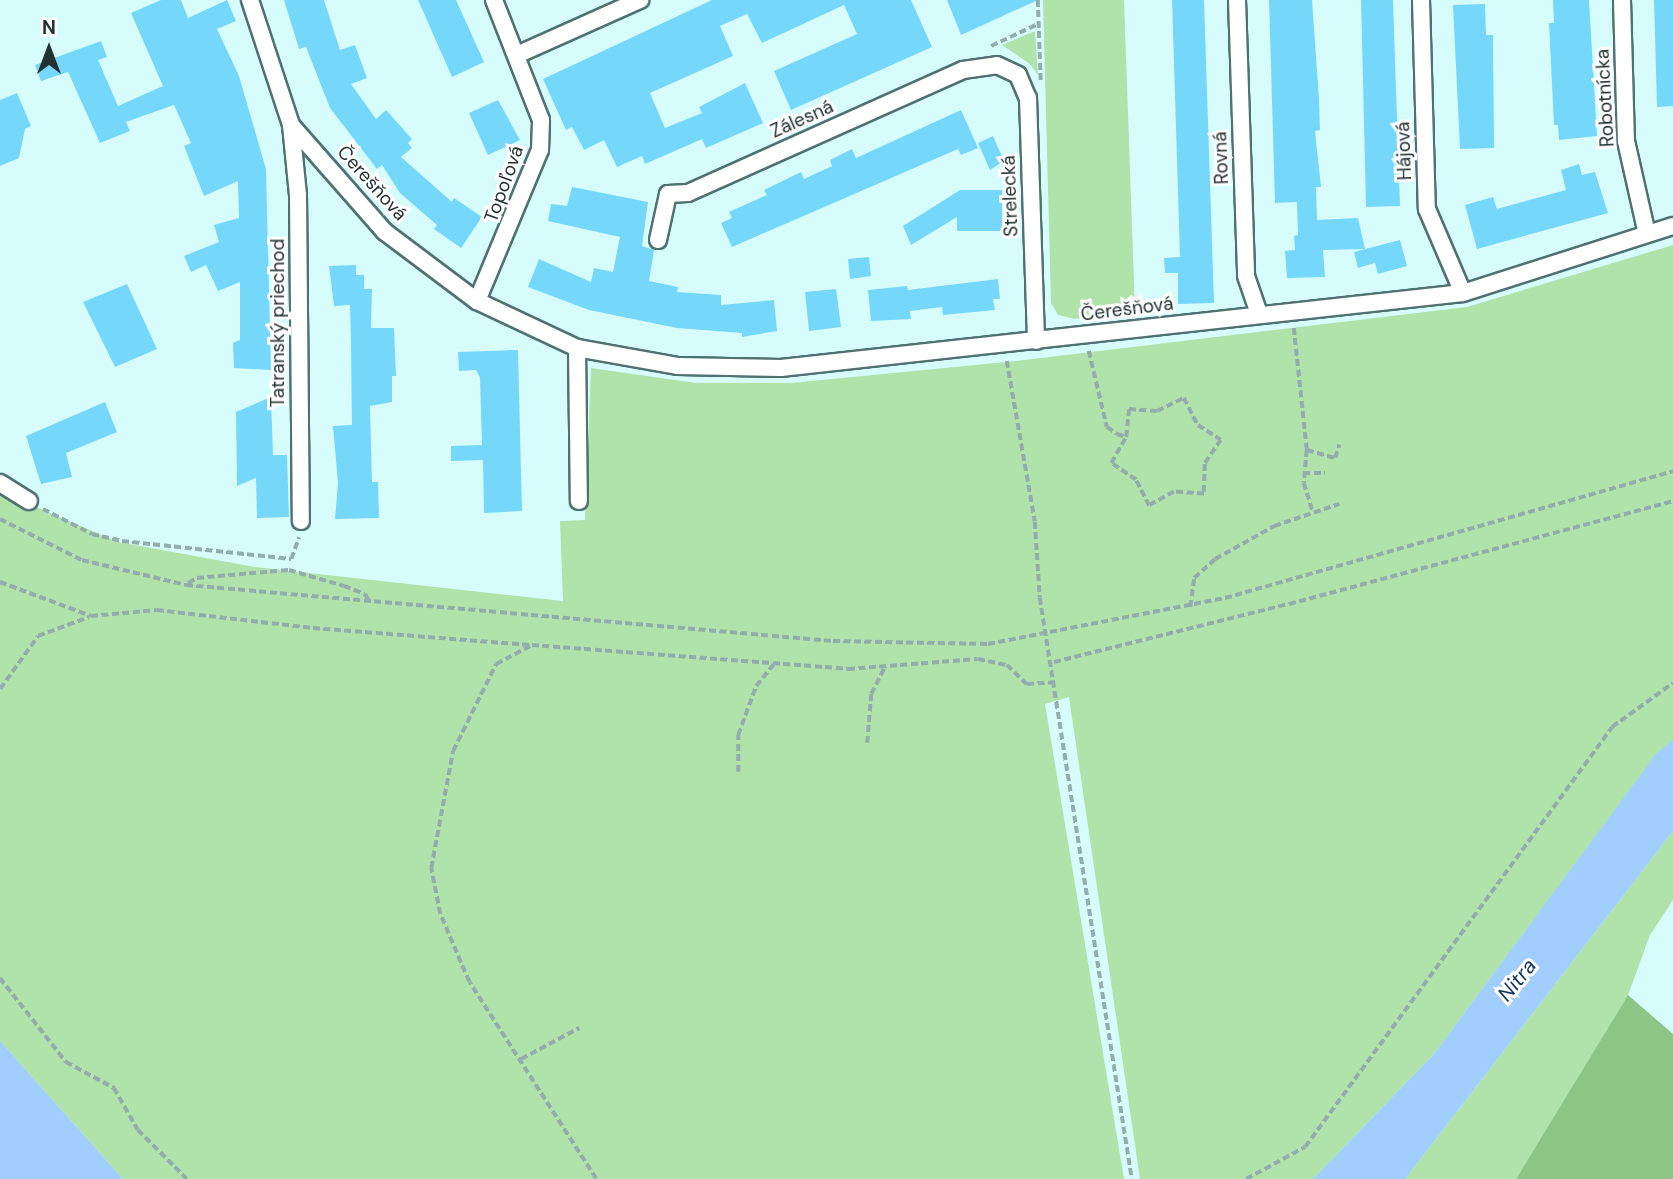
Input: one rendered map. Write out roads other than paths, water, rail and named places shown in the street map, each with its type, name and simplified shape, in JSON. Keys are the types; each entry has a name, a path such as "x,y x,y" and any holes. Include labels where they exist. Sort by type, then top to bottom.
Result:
{"street":[{"name":"Čerešňová","path":"250,0 291,125 385,232 477,301 577,348 678,366 780,368 1005,345 1259,313 1463,293 1673,226"},
{"name":"Topoľová","path":"477,301 540,150 541,120 519,54 494,0"},
{"path":"519,54 640,0"},
{"name":"Rovná","path":"1237,0 1246,276 1259,313"},
{"name":"Hájová","path":"1421,0 1427,209 1463,293"},
{"name":"Robotnícka","path":"1622,0 1626,141 1647,234"},
{"name":"Zálesná","path":"658,240 668,194 688,193 963,70 997,65"},
{"name":"Strelecká","path":"997,65 1018,75 1028,98 1036,341"},
{"name":"Tatranský priechod","path":"291,125 298,195 301,521"},
{"path":"577,348 579,500"},
{"path":"0,483 29,501"}],"water":[{"name":"Nitra","path":"1673,740 1673,831 1405,1179 1313,1179 1434,1054 1656,754"},
{"path":"0,1041 123,1179 0,1179"}]}
